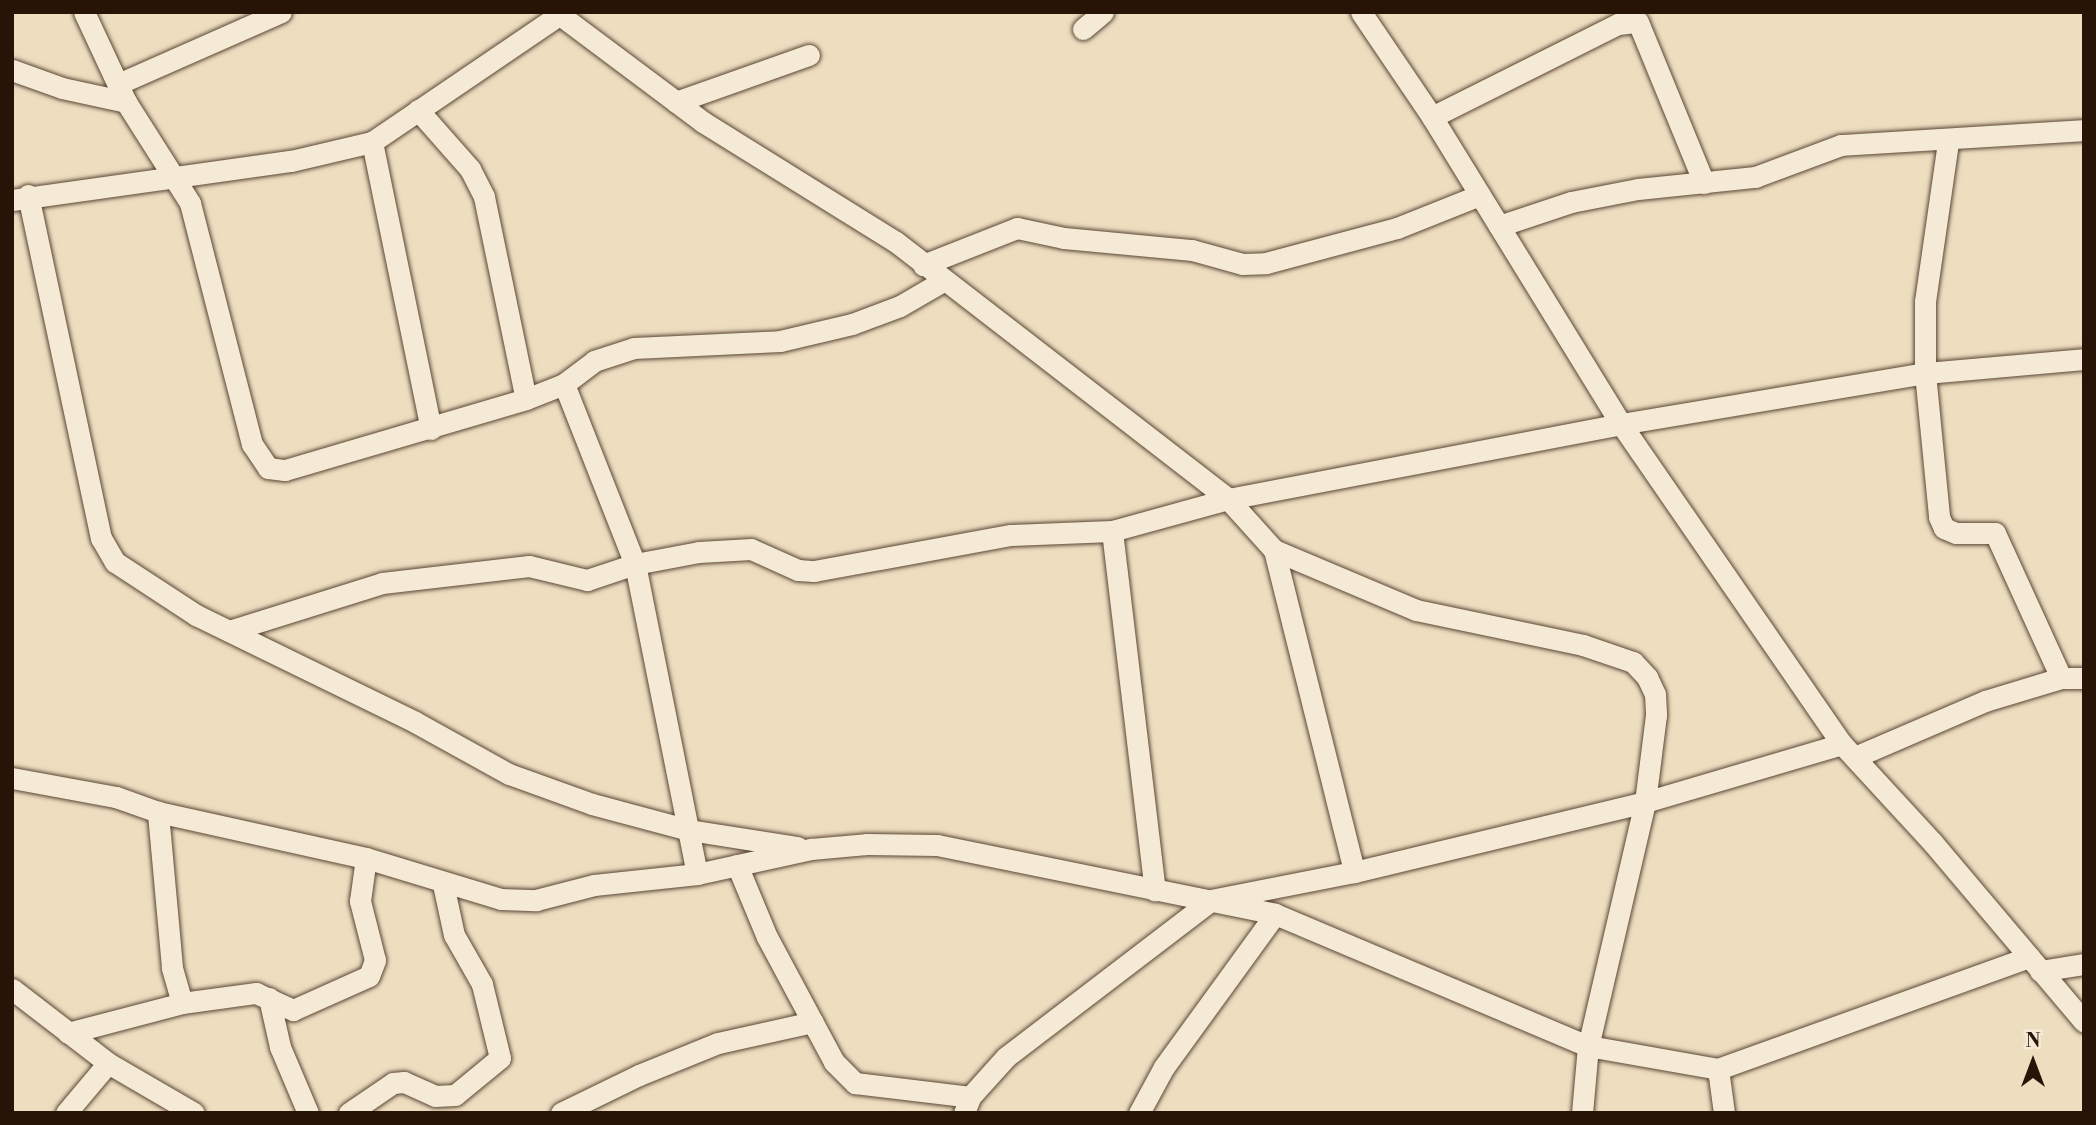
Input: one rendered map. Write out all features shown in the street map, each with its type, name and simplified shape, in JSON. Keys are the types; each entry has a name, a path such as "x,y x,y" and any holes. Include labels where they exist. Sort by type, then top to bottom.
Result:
{"street":[{"path":"84,12 122,93 190,203 203,237 258,459 268,468 285,470 431,429 526,398 564,384 594,360 634,348 780,341 852,324 900,306 943,281"},
{"path":"12,70 62,88 122,93 281,12"},
{"path":"1083,29 1103,12"},
{"path":"1361,12 1432,117 1621,424 1849,751 2084,1022"},
{"path":"811,849 689,830 592,804 509,774 196,615 115,562 101,538 20,198 171,175 291,161 372,142 557,13 676,102 896,242 1228,499 1274,550 1416,610 1583,645 1633,662 1655,694 1645,802 1588,1046 1581,1113"},
{"path":"1432,117 1618,24 1638,22 1704,183"},
{"path":"676,102 808,55"},
{"path":"418,110 470,169 484,197 526,398"},
{"path":"1499,226 1571,202 1755,177 1841,145 1948,142 2084,131"},
{"path":"372,142 431,429"},
{"path":"1948,142 1925,301 1925,373 1939,517 1944,528 1995,533 2062,678"},
{"path":"923,265 1017,228 1064,238 1192,250 1242,264 1266,263 1397,228 1480,195"},
{"path":"229,631 382,583 528,566 587,580 635,564 699,552 751,550 798,570 814,571 1011,535 1112,531 1228,499 1621,424 1925,373 2084,359"},
{"path":"564,384 635,564 657,690 689,830 696,874"},
{"path":"1112,531 1156,890"},
{"path":"1274,550 1353,872"},
{"path":"737,865 767,937 834,1062 855,1083 967,1105 1006,1057 1211,900 1353,872 1849,751 1985,701 2062,678 2084,678"},
{"path":"12,778 116,797 158,812 366,858 443,884 501,899 536,900 594,885 696,874 811,849 867,844 937,845 1275,914 1588,1046 1718,1069 2035,964 2084,964"},
{"path":"158,812 171,957 182,1003"},
{"path":"68,1034 182,1003 256,993 269,998 282,1009 293,1010 374,971 361,909 366,858"},
{"path":"349,1113 393,1083 404,1082 435,1096 455,1095 500,1058 482,984 454,935 443,884"},
{"path":"1139,1113 1164,1067 1275,914"},
{"path":"12,989 108,1063 194,1113"},
{"path":"269,998 280,1047 309,1113"},
{"path":"561,1113 639,1074 718,1044 813,1022"},
{"path":"66,1113 108,1063"},
{"path":"1718,1069 1724,1113"}]}
